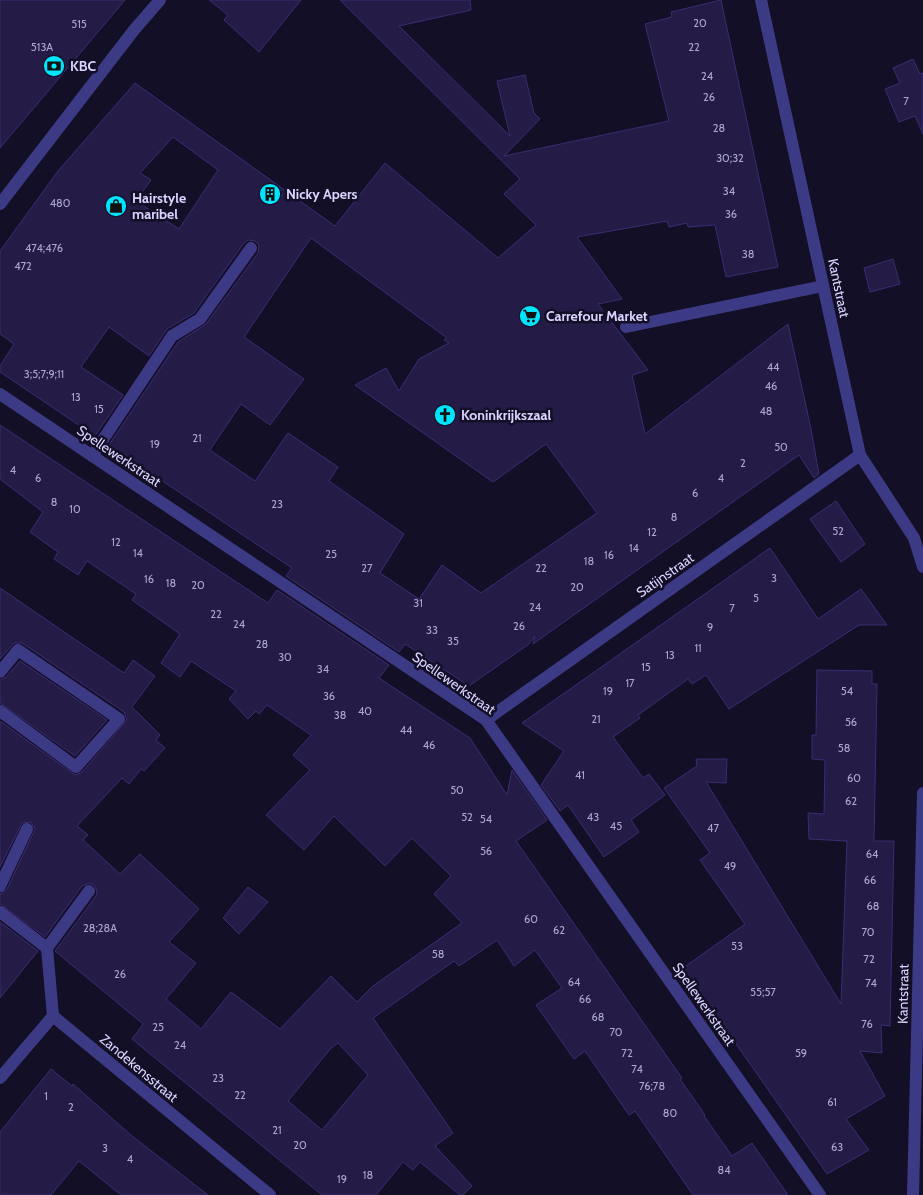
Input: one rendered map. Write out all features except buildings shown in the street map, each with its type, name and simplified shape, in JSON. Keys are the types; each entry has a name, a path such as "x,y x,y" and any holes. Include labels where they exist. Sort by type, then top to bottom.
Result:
{"street":[{"path":"0,204 134,30 160,0"},
{"name":"Kantstraat","path":"762,0 860,455 914,538 923,568"},
{"path":"92,456 172,336 200,319 251,248"},
{"path":"626,327 823,286"},
{"name":"Spellewerkstraat","path":"0,394 486,720 820,1195"},
{"name":"Satijnstraat","path":"486,720 860,455"},
{"path":"0,672 18,650 118,719 76,767 0,710"},
{"name":"Kantstraat","path":"913,1195 923,793"},
{"path":"0,886 27,829"},
{"path":"0,1078 53,1016 47,948 89,890"},
{"path":"0,912 47,948"},
{"name":"Zandekensstraat","path":"53,1016 270,1195"}],"place":[{"name":"KBC","path":"54,66"},
{"name":"Nicky Apers","path":"270,194"},
{"name":"Hairstyle maribel","path":"116,206"},
{"name":"Carrefour Market","path":"530,316"},
{"name":"Koninkrijkszaal","path":"445,415"}]}
